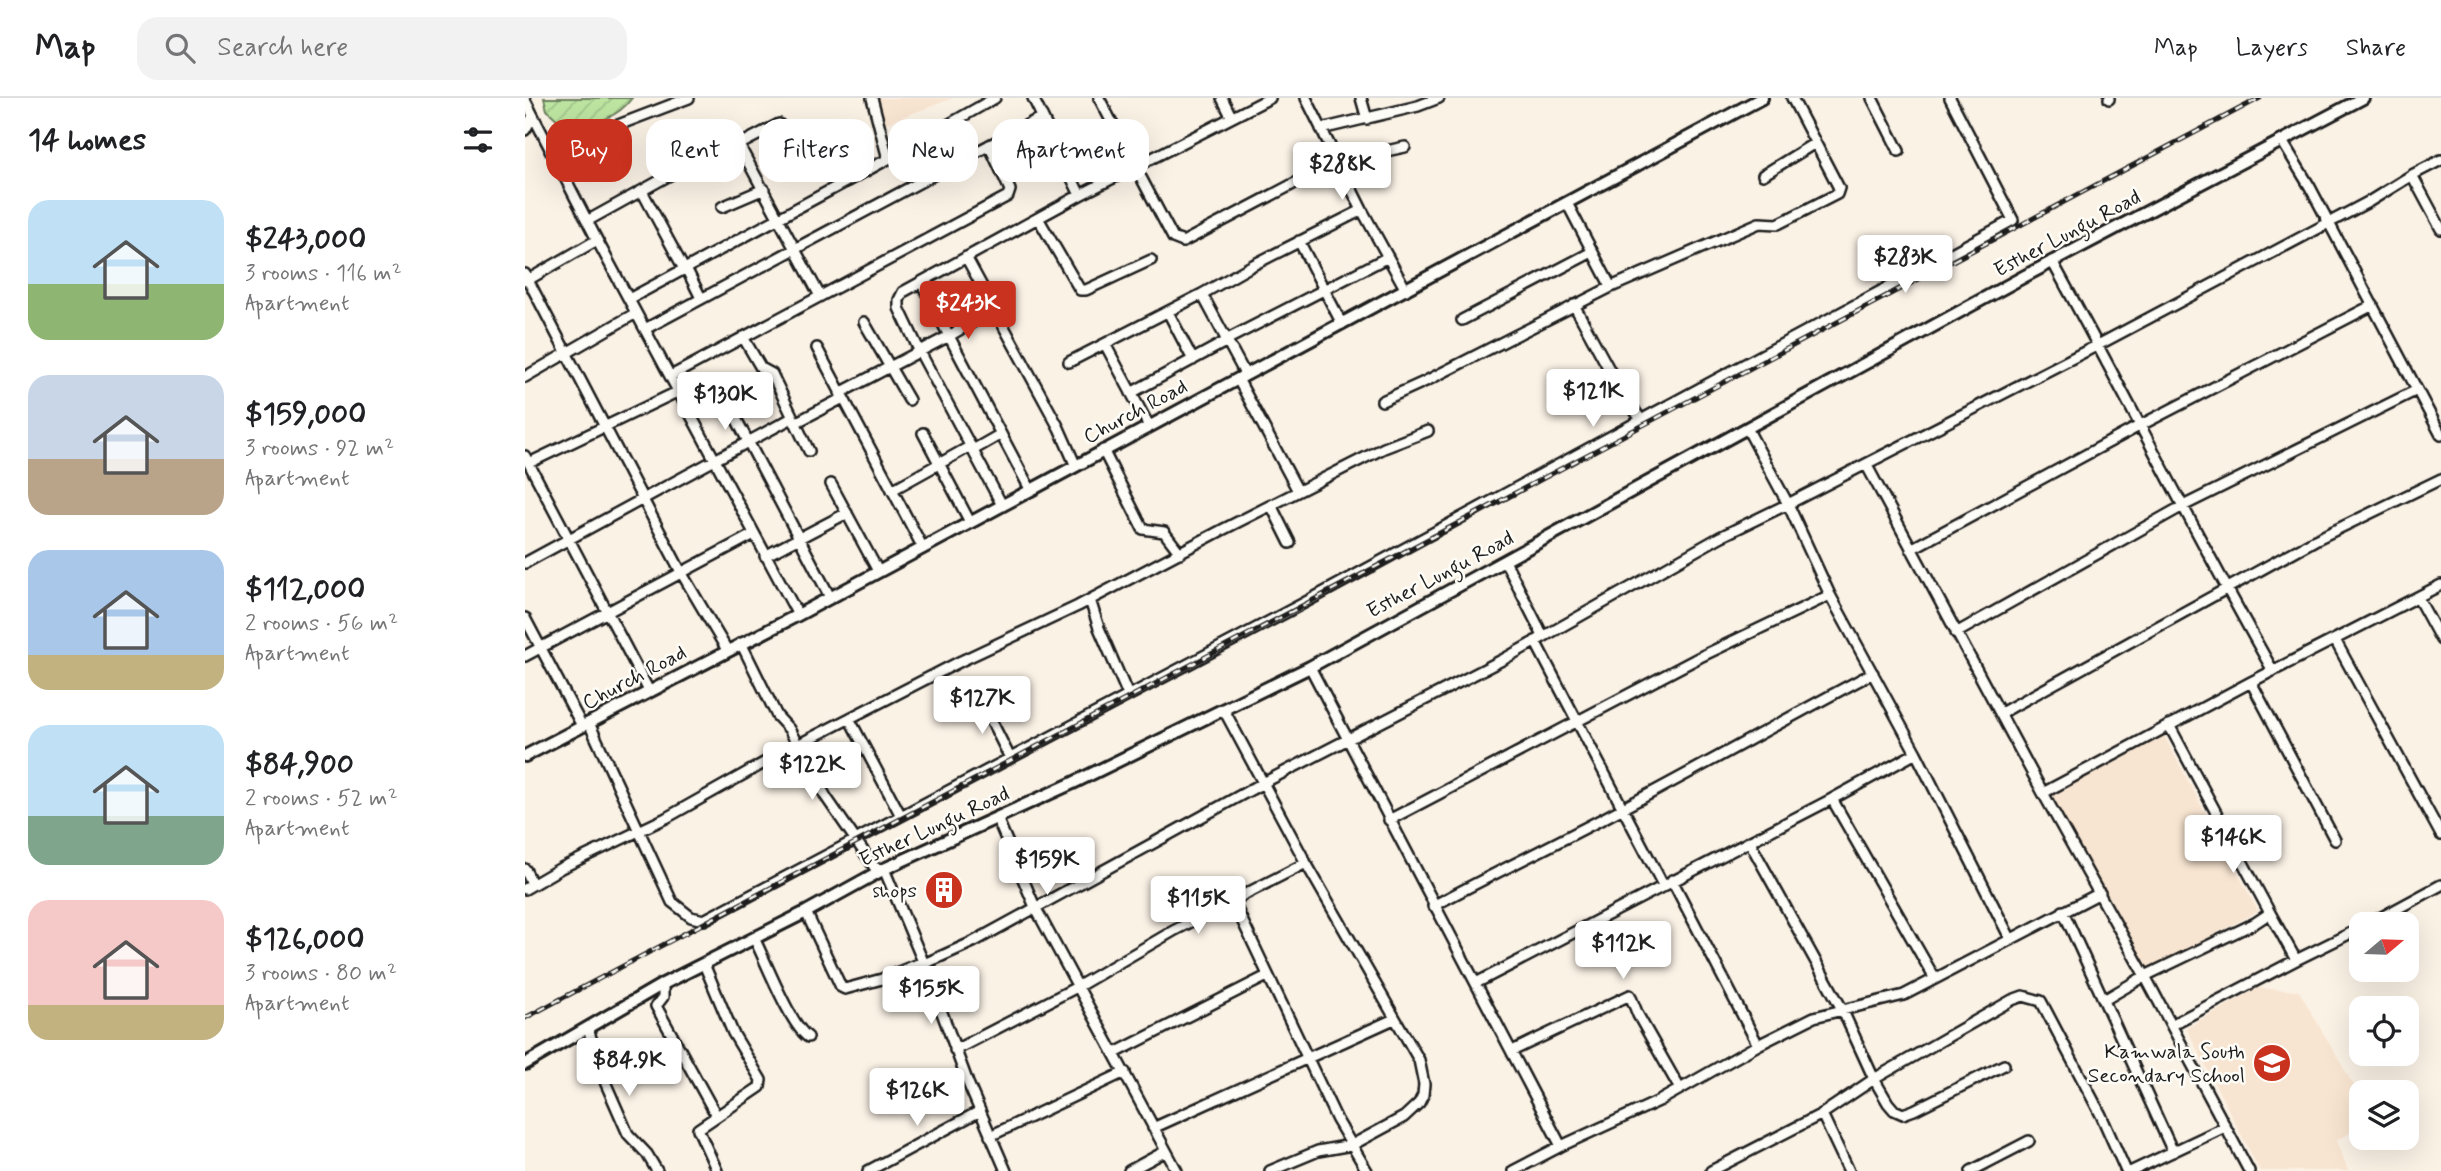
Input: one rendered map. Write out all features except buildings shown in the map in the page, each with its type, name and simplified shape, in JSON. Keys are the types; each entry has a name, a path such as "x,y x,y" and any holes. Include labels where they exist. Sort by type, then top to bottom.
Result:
{"street":[{"path":"632,120 689,98"},
{"path":"629,299 888,159 872,98"},
{"path":"958,119 995,98"},
{"path":"645,328 1042,117 1033,98"},
{"path":"1099,98 1110,119"},
{"path":"1222,98 1231,117"},
{"path":"1149,160 1270,98"},
{"path":"1306,98 1338,164 1406,290"},
{"path":"1361,98 1367,118"},
{"path":"1321,129 1433,102 1439,98"},
{"name":"Church Road","path":"525,756 798,615 1075,464 1762,98"},
{"path":"1382,401 1611,287 1759,223 1778,224 1837,194 1839,188 1792,98"},
{"path":"1872,98 1899,150"},
{"path":"525,618 585,724 672,902 691,916 704,920 900,814 1304,603 2013,220 1950,98"},
{"name":"Esther Lungu Road","path":"525,1064 663,984 806,912 884,869 997,818 1310,667 1748,430 2052,261 2363,98"},
{"path":"525,100 546,143"},
{"path":"525,130 533,116"},
{"path":"2282,141 2441,435"},
{"path":"1763,175 1815,144"},
{"path":"671,376 1008,196 1010,190 989,145"},
{"path":"1144,182 1173,238 1183,242 1338,164 1405,147"},
{"path":"745,156 820,296"},
{"path":"806,912 841,987 845,989 882,979 973,942 1347,738 1504,659 1720,537 2098,345 2370,201 2441,160"},
{"path":"2411,175 2441,229"},
{"path":"566,182 798,615"},
{"path":"587,221 657,182"},
{"path":"1074,182 1080,195"},
{"path":"1002,505 920,352 899,308 899,300 904,292 921,282 1106,182"},
{"path":"722,207 764,189"},
{"path":"642,191 701,298"},
{"path":"1567,204 1611,287"},
{"path":"1069,362 1362,210"},
{"path":"1038,218 1080,290 1086,290 1151,260"},
{"path":"597,240 526,278 606,425 681,572 727,650"},
{"path":"1299,242 1342,324"},
{"path":"1462,320 1592,252"},
{"path":"966,257 1059,428 1075,464"},
{"path":"1131,393 1388,257"},
{"path":"2052,261 2141,425 2181,507 2273,671"},
{"path":"921,282 1030,489"},
{"path":"1202,295 1227,340 1241,376 1299,491"},
{"path":"1574,305 1616,382 1641,420"},
{"path":"1910,549 2373,305"},
{"path":"525,563 747,442 841,396 995,309"},
{"path":"1168,312 1193,360"},
{"path":"525,377 636,313"},
{"path":"865,322 909,400"},
{"path":"743,337 761,368 772,374 809,451"},
{"path":"1105,344 1149,426"},
{"path":"817,348 923,548"},
{"path":"1956,633 2181,507 2417,390"},
{"path":"649,691 528,465 679,391"},
{"path":"731,409 830,597"},
{"path":"1748,430 1788,504 1830,595 1916,753 2011,940"},
{"path":"525,869 529,886 639,832 961,661 1090,600 1384,448 1428,431"},
{"path":"923,433 969,522"},
{"path":"892,489 939,463 1001,435"},
{"path":"1103,450 1143,529 1164,532 1180,553"},
{"path":"1866,464 2249,1171"},
{"path":"2001,713 2315,540 2441,479"},
{"path":"831,484 878,571"},
{"path":"1271,505 1290,543"},
{"path":"765,556 847,513"},
{"path":"525,656 754,534"},
{"path":"1505,561 1577,723 1622,808 1668,883 1758,1045"},
{"path":"2043,793 2441,585"},
{"path":"1389,820 1700,657 1830,595"},
{"path":"2418,598 2441,640"},
{"path":"1090,600 1128,695"},
{"path":"2335,640 2441,835"},
{"path":"741,643 767,699 826,797 875,868 884,869 1006,1171"},
{"path":"1310,667 1561,1146"},
{"path":"1433,906 1873,673"},
{"path":"2251,682 2335,840"},
{"path":"981,700 1010,758"},
{"path":"1224,710 1306,863 1419,1060 1425,1084 1419,1103 1404,1117 1352,1145 1318,1151 1271,1171"},
{"path":"850,720 900,814"},
{"path":"2169,725 2296,960"},
{"path":"1476,983 1916,753"},
{"path":"1832,799 1935,979"},
{"path":"997,818 1035,907 1177,1171"},
{"path":"1749,841 1842,1009 1874,1079 1894,1110 1903,1114 1914,1110 2004,1065"},
{"path":"955,1050 1077,987 1175,930 1306,863"},
{"path":"2391,912 2441,885"},
{"path":"1513,1171 1680,1089 1814,1017 1904,995 2100,893"},
{"path":"1233,901 1337,1120 1367,1171"},
{"path":"2063,911 2173,1152"},
{"path":"2104,1000 2145,976 2255,923 2270,913"},
{"path":"2171,1025 2349,934"},
{"path":"754,937 784,1001 801,1031 808,1037"},
{"path":"704,964 733,1033 761,1080 760,1087 716,1115 701,1126 698,1132 716,1171"},
{"path":"1115,1052 1267,976"},
{"path":"663,984 663,997 656,1006 716,1115"},
{"path":"1512,1051 1630,995 1638,1015 1680,1089"},
{"path":"1711,1171 1822,1114 1874,1079 2023,996 2042,1001 2126,1171"},
{"path":"1153,1128 1394,1019"},
{"path":"588,1029 606,1084 628,1133 647,1154 657,1171"},
{"path":"990,1136 1125,1072"},
{"path":"868,1171 980,1111"},
{"path":"1822,1114 1849,1171"},
{"path":"2132,1171 2148,1168 2173,1152 2225,1127"},
{"path":"1971,1171 2029,1140"},
{"path":"1129,1171 1166,1151"}],"shaded area":[{"path":"877,98 953,98 897,119 888,119 888,122 884,124"},
{"path":"2163,734 2258,911 2147,971 2051,795"},
{"name":"Kamwala South Secondary School","path":"2258,988 2299,991 2351,1080 2349,1134 2337,1140 2348,1171 2260,1171 2186,1028"}],"green space":[{"path":"544,98 632,98 618,112 603,119 557,119 547,110"}],"railway":[{"path":"525,1018 2260,98"}],"place":[{"name":"shops","path":"944,890"},
{"name":"Kamwala South Secondary School","path":"2272,1063"}]}
